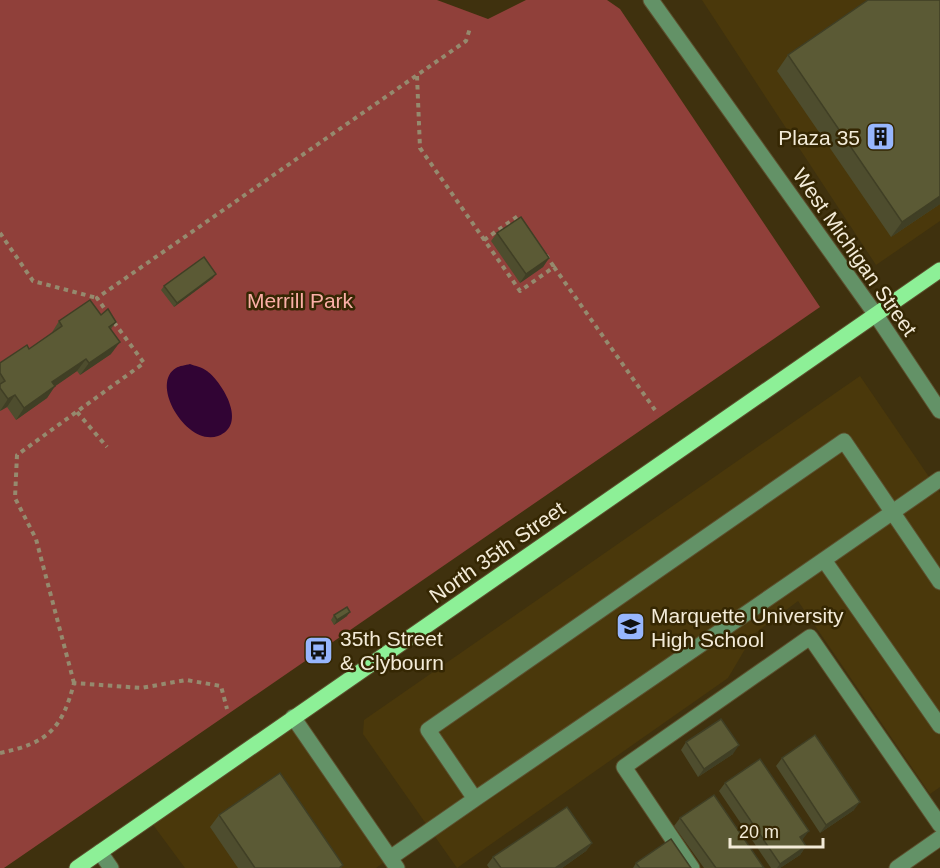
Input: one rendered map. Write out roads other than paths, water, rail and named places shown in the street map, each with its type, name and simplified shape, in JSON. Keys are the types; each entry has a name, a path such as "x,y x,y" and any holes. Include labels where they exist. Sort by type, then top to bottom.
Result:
{"main road":[{"name":"North 35th Street","path":"77,868 940,270"}],"street":[{"name":"West Michigan Street","path":"651,0 876,315 940,411"},
{"path":"475,799 428,730 844,441 940,582"},
{"path":"293,717 393,863 475,799 940,479"},
{"path":"824,560 940,726"},
{"path":"692,868 624,767 810,637 940,825"},
{"path":"897,868 940,838"},
{"path":"100,852 111,868"}],"place":[{"name":"Plaza 35","path":"881,137"},
{"name":"Marquette University High School","path":"630,627"},
{"name":"35th Street & Clybourn","path":"319,650"}],"park label":[{"name":"Merrill Park","path":"300,300"}]}
